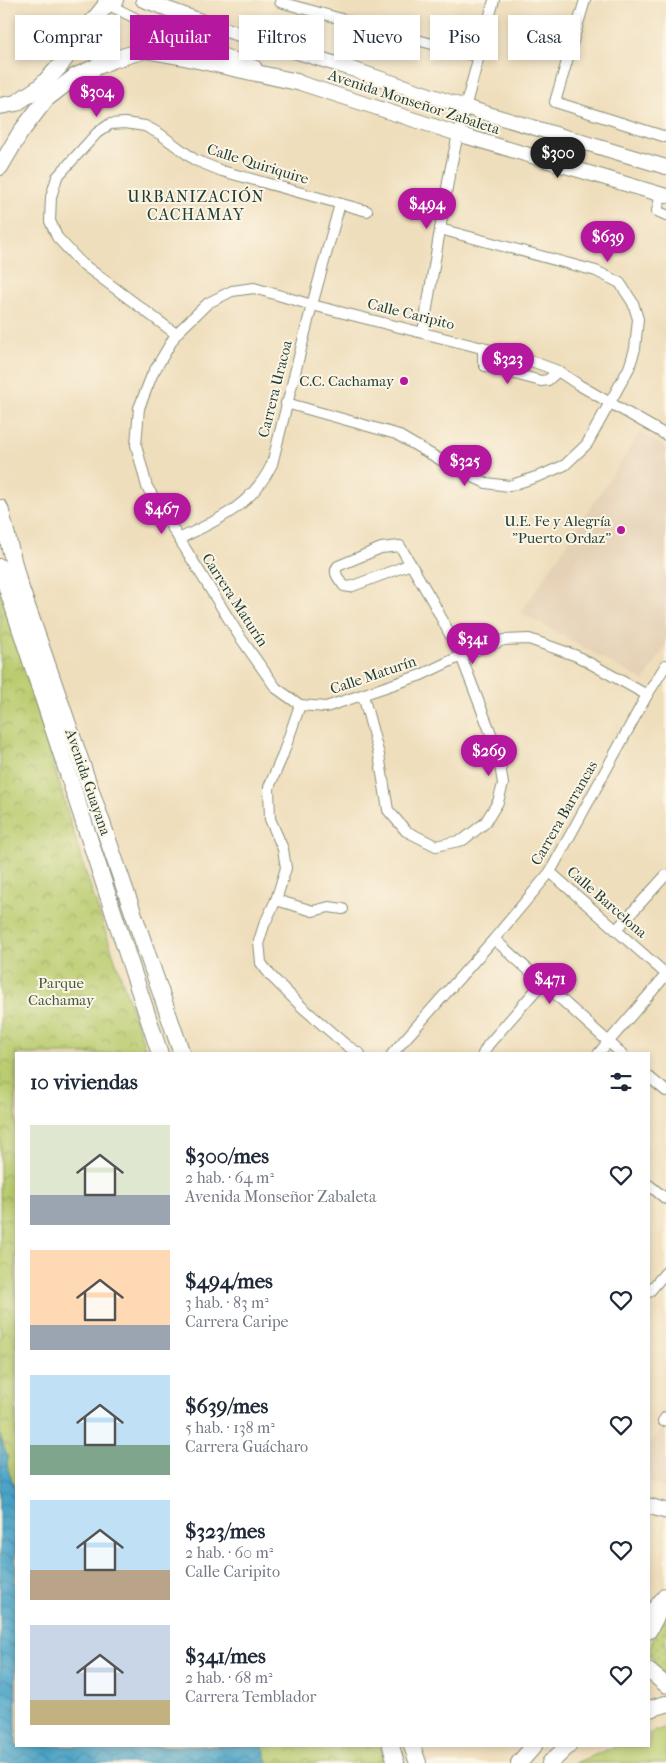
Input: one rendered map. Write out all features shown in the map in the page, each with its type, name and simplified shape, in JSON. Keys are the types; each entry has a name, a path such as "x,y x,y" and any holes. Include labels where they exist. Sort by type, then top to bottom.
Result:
{"main road":[{"path":"0,106 16,103 40,87 60,66 80,36 107,2"},
{"path":"0,167 20,133 46,99 76,76 112,60 145,50 297,82"},
{"name":"Avenida Guayana","path":"0,508 18,580 181,1052"},
{"name":"Avenida Guayana","path":"0,567 159,1052"},
{"path":"650,1495 666,1500"},
{"path":"650,1506 666,1511"},
{"path":"650,1615 666,1596"},
{"path":"650,1629 666,1600"},
{"path":"650,1671 666,1685"},
{"path":"650,1709 666,1704"},
{"path":"391,1747 396,1763"},
{"path":"412,1747 418,1763"},
{"path":"519,1763 533,1747"},
{"path":"550,1763 567,1747"}],"street":[{"name":"Avenida Monseñor Zabaleta","path":"143,0 223,29 466,107 666,167"},
{"path":"490,15 494,0"},
{"path":"585,0 556,102 666,137"},
{"path":"107,2 153,27 297,82"},
{"path":"280,2 430,43"},
{"path":"423,332 449,176 458,134 478,60"},
{"name":"Avenida Monseñor Zabaleta","path":"297,82 458,134 664,195"},
{"name":"Calle Quiriquire","path":"176,334 80,262 57,237 50,221 51,197 57,177 96,133 110,124 125,123 145,126 160,134 195,160 222,171 367,211"},
{"path":"664,195 657,211 666,215"},
{"name":"Carrera Uracoa","path":"179,539 225,516 250,496 264,480 272,464 286,404 340,204"},
{"path":"286,404 396,434 458,470 486,483 509,486 542,475 565,465 587,444 629,368 635,349 638,319 634,303 620,283 596,271 440,229"},
{"name":"Calle Caripito","path":"176,334 208,303 232,291 254,288 312,305 526,359 558,371 666,434"},
{"name":"Carrera Maturín","path":"176,334 152,375 139,408 136,445 147,487 240,637 276,688 300,705"},
{"path":"483,347 485,366 541,381 548,380 558,371"},
{"path":"363,695 379,755 388,810 406,831 436,846 462,840 485,823 498,802 503,784 498,752 461,656 411,564 400,546 381,548 338,566 335,569 335,573 344,586 350,587 411,564"},
{"name":"Calle Maturín","path":"300,705 326,707 421,675 461,656 504,640 530,639 577,656 647,695"},
{"name":"Carrera Barrancas","path":"394,1052 494,939 550,872 647,695 666,665"},
{"path":"300,705 282,757 268,786 270,819 283,849 286,868 276,900 264,925 260,941 261,963 271,976 302,1007 357,1052"},
{"name":"Calle Barcelona","path":"550,872 666,974"},
{"path":"616,930 666,876"},
{"path":"276,900 313,911 329,907 343,909"},
{"path":"494,939 620,1052"},
{"path":"600,1052 666,974"},
{"path":"484,1052 488,1045 543,982"},
{"path":"650,1078 666,1091"},
{"path":"650,1186 666,1200"},
{"path":"650,1291 666,1272"}],"shaded area":[{"name":"U.E. Fe y Alegría \"Puerto Ordaz\"","path":"640,433 666,447 666,644 644,681 521,613"},
{"path":"666,1425 666,1488 650,1482 650,1444"}],"green space":[{"name":"Parque Cachamay","path":"0,582 83,865 146,1052 15,1052 15,1518 0,1510"},
{"path":"666,1609 666,1678 664,1678 650,1655 660,1615"},
{"path":"666,1727 666,1763 575,1763 615,1747 650,1747 650,1734"},
{"path":"200,1747 380,1747 386,1763 210,1763"}],"water":[{"path":"0,1436 8,1458 7,1467 15,1488 15,1747 263,1747 268,1763 0,1763"}],"place":[{"name":"C.C. Cachamay","path":"404,381"},
{"name":"U.E. Fe y Alegría \"Puerto Ordaz\"","path":"621,530"}],"district":[{"name":"URBANIZACIÓN CACHAMAY","path":"196,205"}]}
